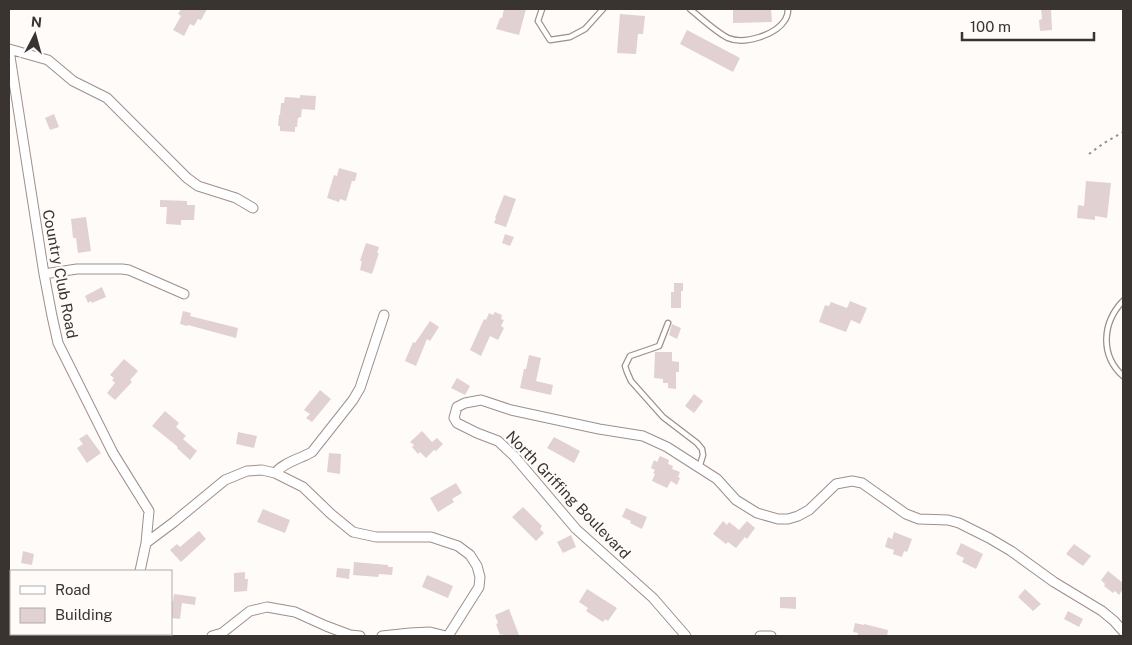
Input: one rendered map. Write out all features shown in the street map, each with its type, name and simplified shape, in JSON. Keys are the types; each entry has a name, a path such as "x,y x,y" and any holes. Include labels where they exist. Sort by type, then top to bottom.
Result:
{"street":[{"path":"9,50 48,60 73,81 107,98 186,178 198,186 236,198 253,208"},
{"name":"Country Club Road","path":"9,50 44,274 58,343 113,453 149,511 146,543 140,570"},
{"path":"44,274 77,269 122,269 129,270 184,294"},
{"path":"275,473 280,467 312,452 353,400 360,388 384,315"},
{"name":"North Griffing Boulevard","path":"686,636 653,598 576,528 514,456 498,441 477,433 457,422 454,418 457,407 465,403 481,400 511,410 599,429 642,436 666,447 717,479 736,500 757,512 778,519 788,519 809,510 836,484 852,481 862,483 906,514 919,519 948,520 959,523 989,538 1102,612 1123,631"},
{"path":"146,543 225,480 247,471 262,470 275,473 304,487 330,514 353,532 376,536 431,537 458,546 470,555 477,566 480,577 479,587 447,636 430,632 410,632 382,636"},
{"path":"212,636 222,633 250,611 266,607 295,612 350,635 360,636"},
{"path":"760,636 771,636"}],"lane":[{"path":"542,9 538,22 550,40 570,37 585,29 604,9"},
{"path":"690,9 728,38 742,40 758,38 777,29 786,19 788,9"},
{"path":"1123,301 1109,324 1106,344 1113,366 1123,376"},
{"path":"668,323 659,346 630,356 626,366 627,372 631,380 663,417 702,449 703,455 699,468"}],"path":[{"path":"1089,154 1123,132"}],"building":[{"path":"181,9 207,9 201,20 198,19 194,26 190,24 184,36 173,30 181,16 178,14"},
{"path":"504,9 526,9 519,35 496,29"},
{"path":"733,9 771,9 772,22 733,23"},
{"path":"1041,9 1051,9 1052,30 1040,31"},
{"path":"620,14 645,16 643,34 638,34 636,54 617,53"},
{"path":"687,30 740,58 733,72 680,44"},
{"path":"300,95 316,96 315,110 302,109 295,132 280,131 280,126 278,126 281,103 284,103 285,97 300,98"},
{"path":"54,114 59,127 50,130 45,118"},
{"path":"339,168 357,173 355,181 352,181 346,201 340,199 339,202 327,198 334,175 337,176"},
{"path":"1086,181 1111,183 1107,218 1095,216 1095,220 1077,218 1078,205 1084,206"},
{"path":"504,195 516,199 506,227 494,223"},
{"path":"160,200 187,201 187,205 195,205 194,220 181,220 181,225 166,224 167,207 160,207"},
{"path":"86,217 91,251 78,253 76,238 73,238 71,219"},
{"path":"505,234 514,237 510,246 502,243"},
{"path":"366,243 379,247 377,253 379,253 372,274 360,270 362,261 360,261"},
{"path":"674,283 683,283 681,308 671,308 671,292 674,292"},
{"path":"102,287 106,297 88,303 85,296"},
{"path":"850,301 867,308 860,324 851,320 846,332 819,322 825,305 829,306 831,302 847,308"},
{"path":"183,311 191,313 190,316 238,328 236,338 180,324"},
{"path":"495,312 502,315 501,319 504,320 501,326 504,328 498,340 490,336 481,356 470,350 484,319 486,320 489,313 493,315"},
{"path":"430,321 439,327 430,341 427,339 416,366 405,361 413,342 415,343"},
{"path":"672,324 681,328 677,339 669,335"},
{"path":"655,352 672,352 672,361 679,362 679,372 676,372 676,389 668,388 668,383 663,383 663,379 654,378"},
{"path":"529,355 541,358 536,381 553,385 551,395 520,388"},
{"path":"124,359 138,371 130,380 132,382 115,400 107,393 115,383 112,380 114,378 110,375"},
{"path":"457,378 470,386 465,395 451,388"},
{"path":"320,390 331,399 312,422 306,418 310,414 304,410"},
{"path":"694,394 703,401 694,413 685,406"},
{"path":"165,411 179,423 176,427 186,436 183,439 197,451 190,460 178,447 152,426"},
{"path":"422,431 432,442 437,438 443,444 426,458 420,452 418,454 412,447 414,445 410,442"},
{"path":"238,432 257,436 254,448 236,444"},
{"path":"87,434 101,453 87,463 77,448 83,444 79,439"},
{"path":"554,437 580,451 574,463 547,448"},
{"path":"329,453 341,454 340,474 327,472"},
{"path":"660,456 669,460 668,464 673,466 672,469 680,472 677,485 671,481 667,488 652,481 655,470 651,468 654,460 657,462"},
{"path":"456,483 462,493 452,499 454,502 438,512 430,498"},
{"path":"523,507 542,526 540,529 544,533 536,541 512,517"},
{"path":"626,508 647,517 642,529 622,517"},
{"path":"263,509 290,520 285,533 257,522"},
{"path":"723,521 727,525 729,522 739,530 747,521 755,528 747,539 745,537 736,548 728,542 726,544 713,534"},
{"path":"199,531 206,539 181,562 170,550 177,544 180,547"},
{"path":"894,532 912,539 907,552 904,551 902,557 893,554 894,550 885,547 888,537 892,539"},
{"path":"571,535 576,547 563,553 557,542"},
{"path":"961,543 983,554 976,569 962,562 964,558 956,554"},
{"path":"1074,544 1091,556 1083,566 1066,554"},
{"path":"23,551 34,554 32,565 21,563"},
{"path":"354,562 388,565 388,567 393,567 392,575 379,574 378,577 353,575"},
{"path":"337,568 350,569 349,579 336,577"},
{"path":"1108,571 1123,583 1123,589 1119,595 1104,586 1105,584 1101,580"},
{"path":"245,572 245,579 248,579 247,591 234,592 234,573"},
{"path":"427,575 453,586 448,598 422,587"},
{"path":"587,589 617,608 608,621 605,619 603,622 586,611 588,608 579,602"},
{"path":"1025,589 1041,604 1033,611 1018,597"},
{"path":"174,594 196,597 195,605 182,603 180,619 172,618"},
{"path":"780,597 796,597 796,609 780,608"},
{"path":"509,609 519,635 500,635 495,615"},
{"path":"1068,611 1083,619 1079,627 1064,619"},
{"path":"855,623 888,630 887,636 857,636 858,633 853,632"}]}
